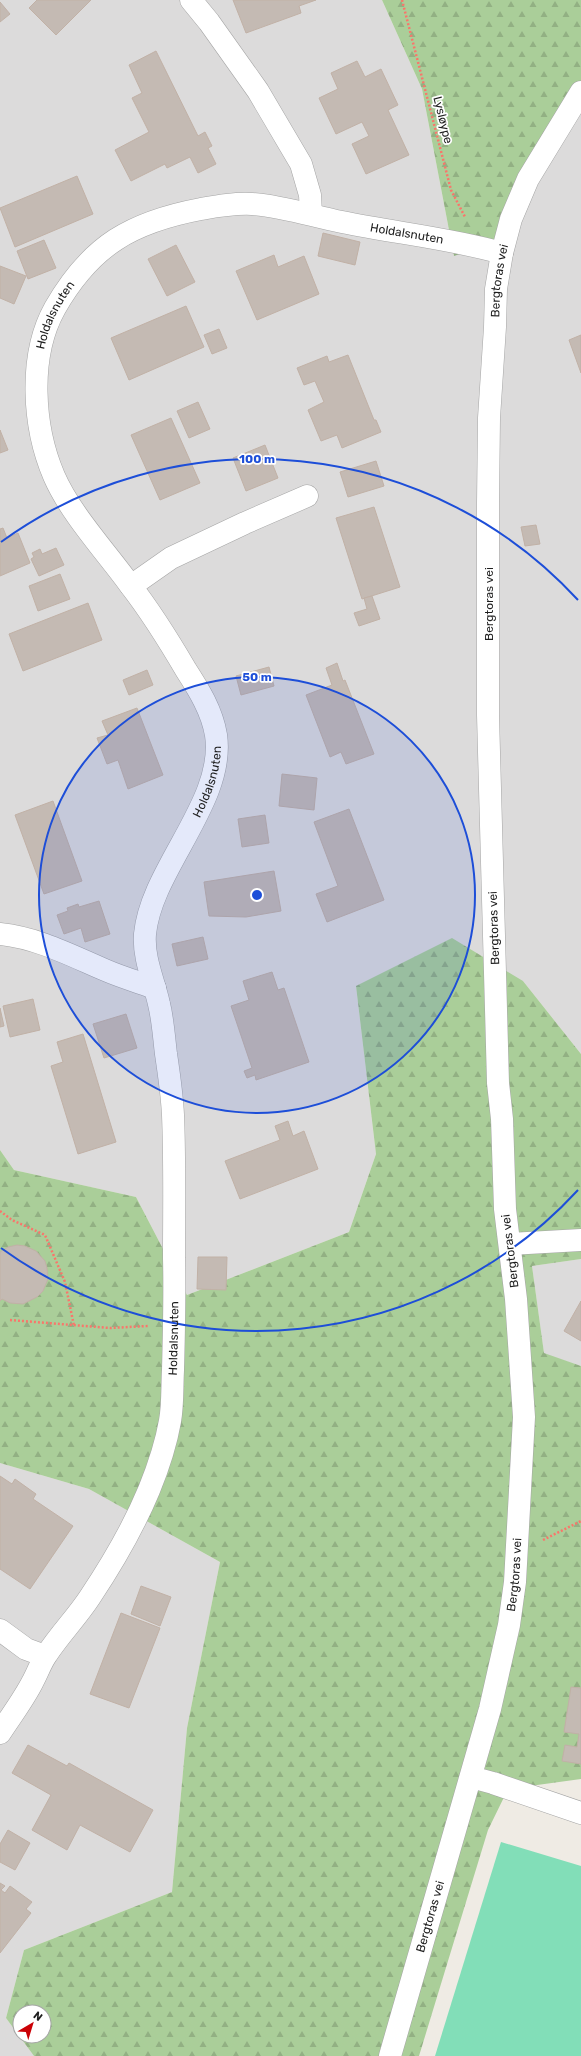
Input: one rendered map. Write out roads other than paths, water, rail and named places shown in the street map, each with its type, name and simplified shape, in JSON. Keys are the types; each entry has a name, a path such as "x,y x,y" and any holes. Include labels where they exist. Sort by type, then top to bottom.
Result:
{"street":[{"path":"191,0 209,22 258,91 301,164 310,195 311,214"},
{"name":"Bergtoras vei","path":"390,2056 471,1777 502,1663 515,1582 524,1417 516,1299 505,1209 502,1119 498,1083 488,715 489,418 496,326 496,289 502,253 511,220 528,179 581,92"},
{"name":"Holdalsnuten","path":"0,1733 32,1685 45,1656 91,1596 125,1538 148,1492 171,1418 175,1324 176,1202 173,1115 160,1006 147,960 145,937 149,915 167,872 190,831 214,774 217,755 216,735 210,711 199,691 165,636 131,586 96,542 69,501 56,480 47,457 37,405 38,356 50,318 58,303 90,262 124,233 168,215 227,204 254,204 311,214 337,221 468,244 502,253"},
{"path":"131,586 171,558 307,496"},
{"path":"0,934 20,936 44,943 107,971 155,988"},
{"path":"510,1244 581,1240"},
{"path":"0,1630 26,1649 45,1656"},
{"path":"471,1777 493,1782 581,1814"}]}
